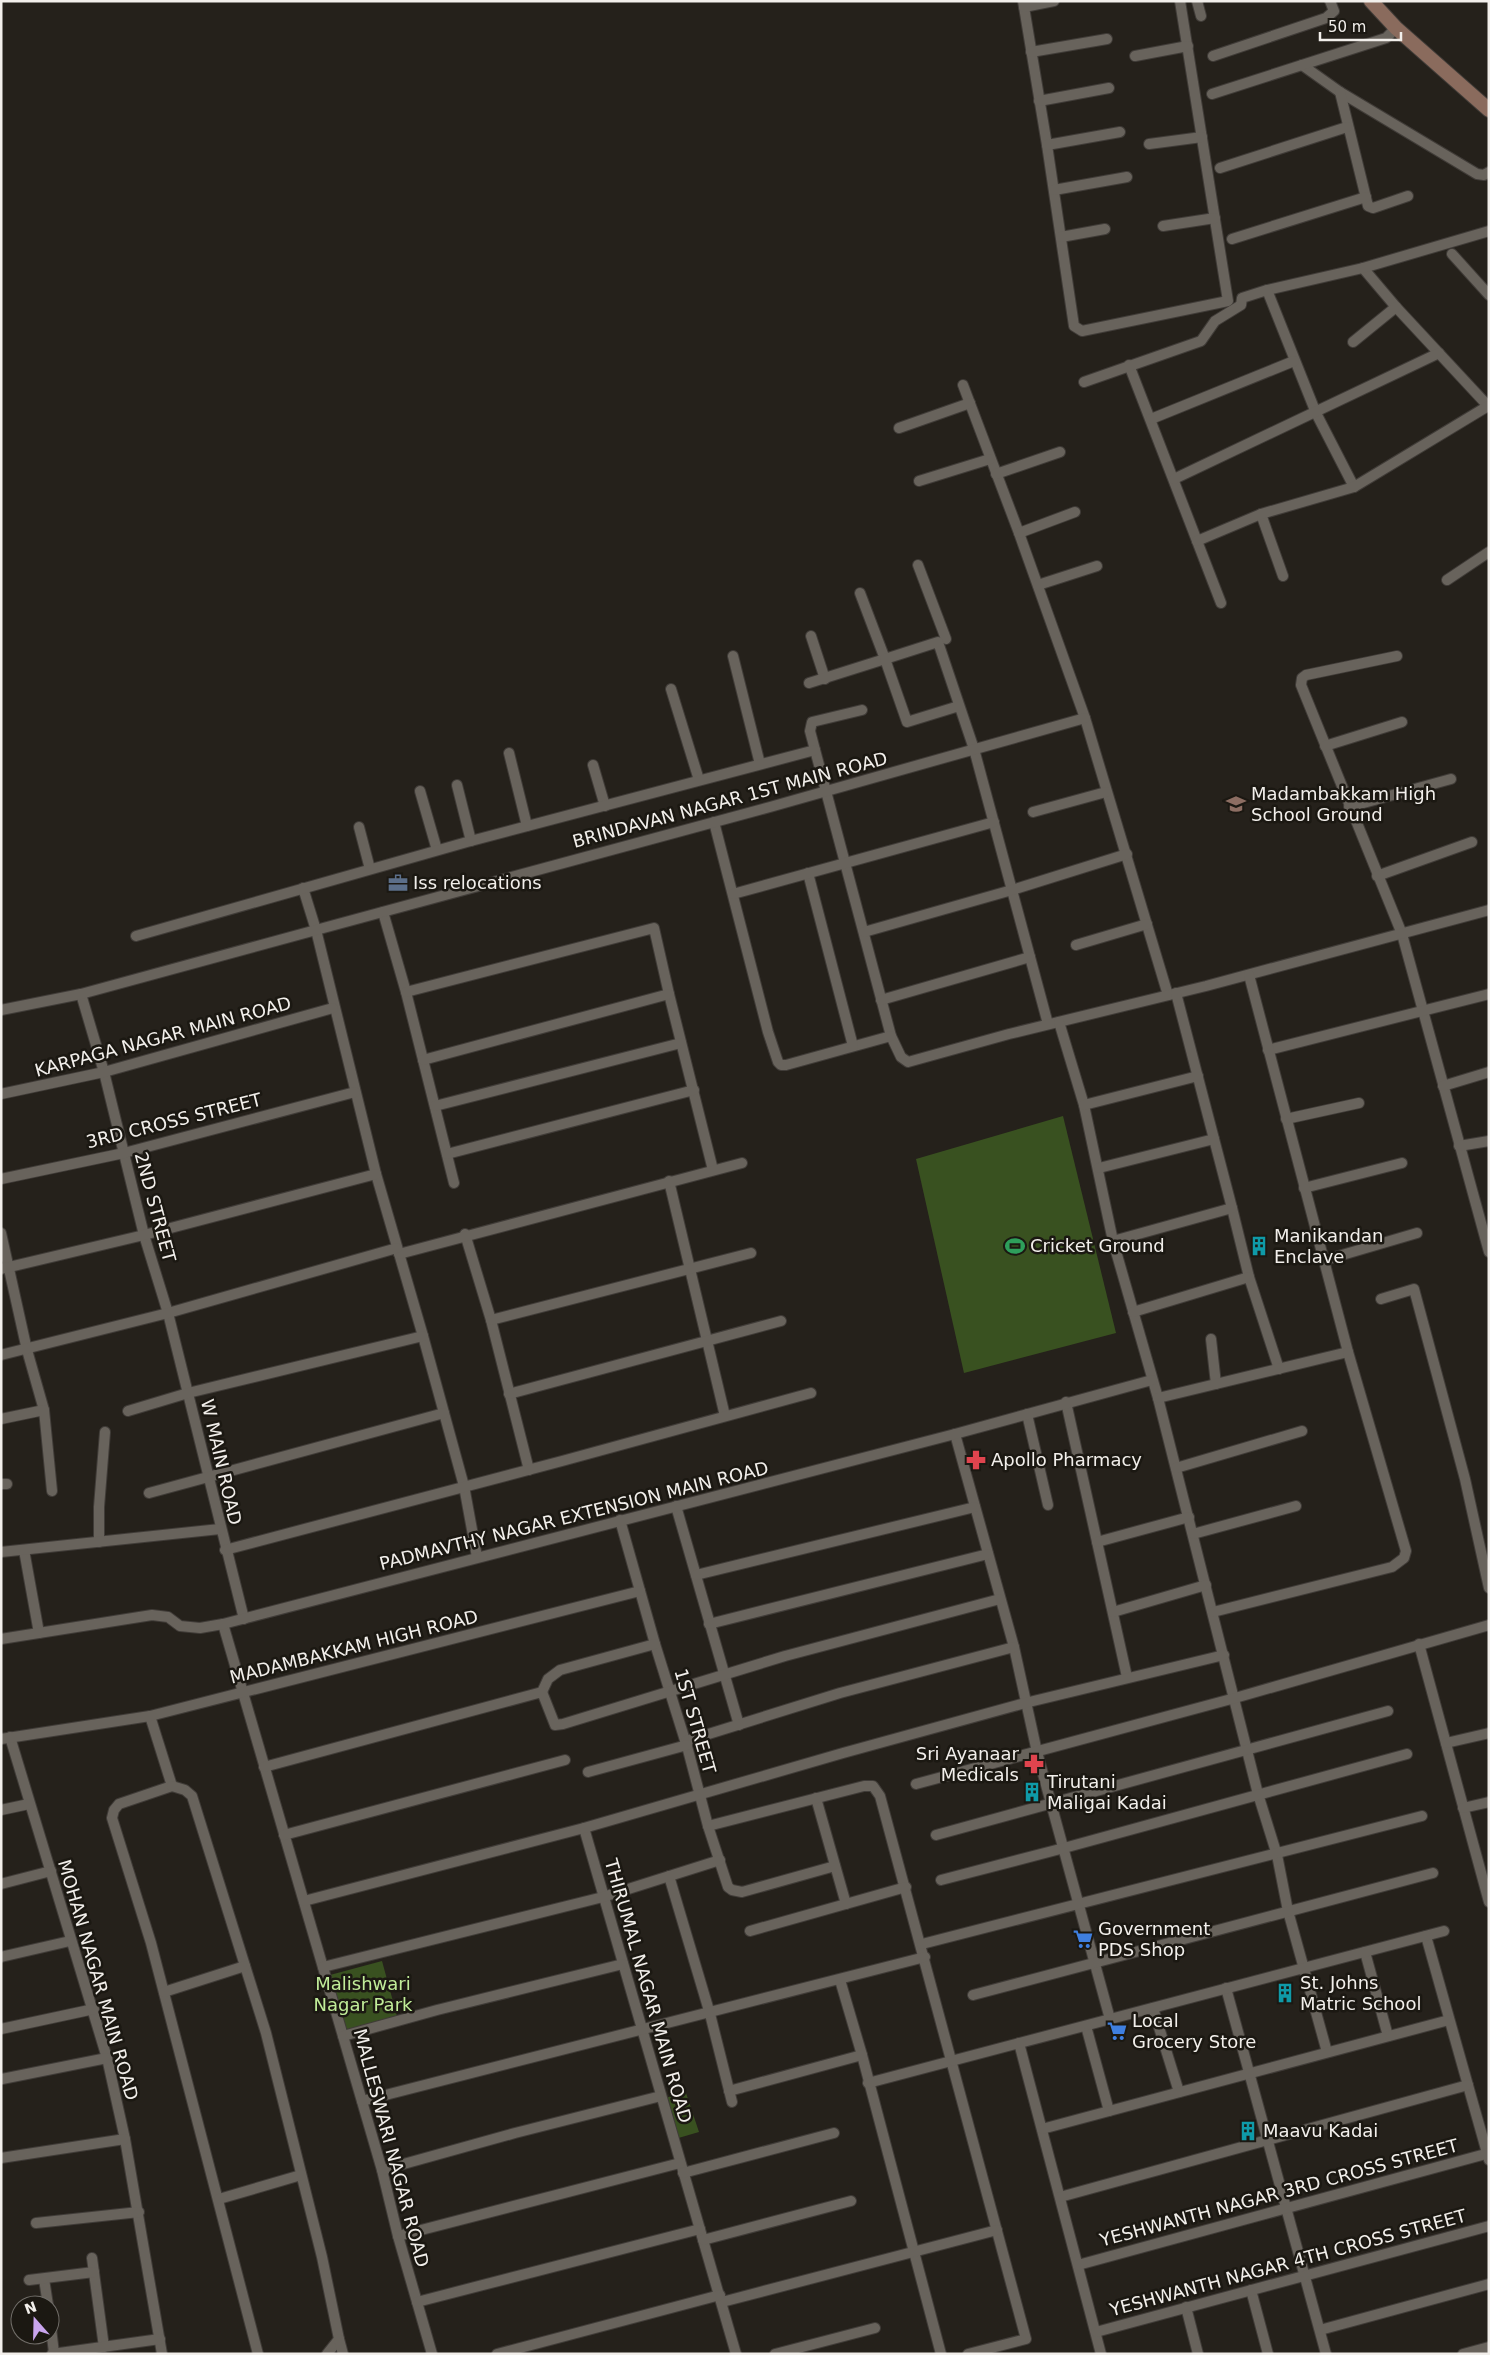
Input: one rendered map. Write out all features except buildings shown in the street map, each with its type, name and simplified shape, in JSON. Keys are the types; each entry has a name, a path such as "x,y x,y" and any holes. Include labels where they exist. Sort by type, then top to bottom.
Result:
{"street":[{"path":"1054,1 1024,4 1074,326 1082,331 1228,301 1180,1"},
{"path":"1197,1 1201,16"},
{"path":"1213,56 1326,18 1334,11 1330,1"},
{"path":"1371,1 1396,28 1489,110"},
{"path":"1212,94 1386,38 1396,28"},
{"path":"1031,52 1107,39"},
{"path":"1135,56 1188,46"},
{"path":"1302,65 1340,92 1478,174 1484,175 1489,172"},
{"path":"1039,101 1109,88"},
{"path":"1340,92 1347,127 1368,206 1373,208 1408,196"},
{"path":"1220,168 1347,127"},
{"path":"1047,144 1120,132"},
{"path":"1149,144 1202,137"},
{"path":"1054,190 1127,177"},
{"path":"1232,239 1366,197"},
{"path":"1163,226 1215,218"},
{"path":"1061,237 1105,229"},
{"path":"1084,382 1201,341 1215,321 1241,305 1242,298 1267,290 1363,268 1489,231"},
{"path":"1452,254 1488,292"},
{"path":"1197,541 1261,514 1354,487 1488,407 1396,307 1363,268"},
{"path":"1267,290 1316,413 1354,487"},
{"path":"1353,342 1396,307"},
{"path":"1174,479 1439,353"},
{"path":"1151,419 1294,361"},
{"path":"1130,365 1221,603"},
{"path":"963,385 1038,585 1084,718 1147,924 1198,1076 1249,1277 1278,1369"},
{"path":"900,428 970,403"},
{"path":"996,474 1060,452"},
{"path":"918,481 990,459"},
{"path":"1019,533 1076,512"},
{"path":"1261,514 1284,576"},
{"path":"1447,580 1489,552"},
{"path":"918,565 946,639 959,706 974,749 1048,1024"},
{"path":"1038,585 1097,566"},
{"path":"860,593 908,722 959,706"},
{"path":"811,636 825,678"},
{"path":"809,683 946,639"},
{"path":"733,656 760,764"},
{"path":"1397,656 1306,675 1302,678 1301,685 1402,934 1421,1011 1459,1146 1484,1217 1489,1252"},
{"path":"671,689 699,780"},
{"path":"862,710 812,722 810,727 891,1036 901,1057 908,1062 1048,1024 1249,975 1489,910"},
{"name":"BRINDAVAN NAGAR 1ST MAIN ROAD","path":"1,1010 81,994 714,822 1084,718"},
{"path":"1325,746 1402,722"},
{"path":"136,936 437,850 815,750"},
{"path":"509,753 527,826"},
{"path":"592,765 605,806"},
{"path":"1350,807 1451,779"},
{"path":"458,784 472,841"},
{"path":"420,791 437,850"},
{"path":"1033,812 1106,792"},
{"path":"714,822 768,1032 778,1062 781,1065 786,1065 891,1036"},
{"path":"733,894 994,822"},
{"path":"359,827 370,869"},
{"path":"1377,876 1472,842"},
{"path":"864,932 1012,890 1127,854"},
{"path":"808,873 853,1046"},
{"path":"303,888 316,930 333,1008 376,1174 464,1486 477,1556"},
{"path":"383,912 406,992 454,1182"},
{"path":"1076,945 1147,924"},
{"path":"406,992 654,928 668,994 714,1170"},
{"path":"882,1000 1030,957"},
{"path":"1213,1612 1392,1567 1404,1558 1406,1551 1348,1352 1249,975"},
{"name":"2ND STREET","path":"81,994 104,1072 144,1235 168,1313"},
{"path":"423,1060 668,994"},
{"path":"1268,1050 1489,994"},
{"name":"KARPAGA NAGAR MAIN ROAD","path":"1,1094 104,1072 333,1008"},
{"path":"1060,1022 1084,1105 1099,1168 1113,1241 1158,1398 1258,1794 1277,1855 1288,1911 1327,2052"},
{"path":"435,1106 681,1043"},
{"path":"1442,1086 1489,1072"},
{"path":"1084,1105 1198,1076"},
{"path":"447,1154 694,1090"},
{"name":"3RD CROSS STREET","path":"1,1179 124,1153 355,1092"},
{"path":"1286,1118 1359,1103"},
{"path":"1099,1168 1214,1140"},
{"path":"1459,1146 1489,1141"},
{"path":"1,1356 742,1162"},
{"path":"1304,1188 1402,1163"},
{"path":"6,1268 144,1235 376,1174"},
{"path":"669,1181 725,1416"},
{"path":"1113,1241 1232,1208"},
{"path":"1,1233 6,1268 44,1410 52,1491"},
{"path":"1324,1260 1417,1233"},
{"path":"466,1234 491,1320 529,1470"},
{"path":"491,1320 751,1253"},
{"path":"1133,1312 1249,1277"},
{"path":"1381,1299 1414,1289 1465,1479 1489,1588"},
{"name":"W MAIN ROAD","path":"168,1313 225,1550 244,1619"},
{"path":"510,1394 781,1321"},
{"path":"128,1411 188,1393 423,1336"},
{"path":"1211,1339 1216,1384"},
{"path":"1158,1398 1348,1352"},
{"name":"PADMAVTHY NAGAR EXTENSION MAIN ROAD","path":"1,1639 152,1615 168,1617 180,1626 200,1628 222,1624 477,1556 955,1434 1066,1402 1152,1380"},
{"path":"225,1550 811,1393"},
{"path":"1066,1402 1127,1677"},
{"path":"1,1419 44,1410"},
{"path":"149,1493 444,1412"},
{"path":"1027,1414 1048,1505"},
{"path":"1176,1468 1302,1431"},
{"path":"99,1542 99,1507 105,1432"},
{"path":"955,1434 1014,1647 1037,1752 1110,2019"},
{"path":"676,1506 740,1725"},
{"path":"1193,1534 1296,1506"},
{"path":"696,1575 975,1507"},
{"path":"1097,1542 1189,1517"},
{"path":"620,1520 640,1591"},
{"path":"1,1552 220,1529"},
{"path":"24,1550 39,1633"},
{"path":"710,1624 988,1554"},
{"path":"1112,1612 1206,1585"},
{"name":"1ST STREET","path":"640,1591 686,1743 708,1826 728,1887 737,1892 835,1866"},
{"name":"MADAMBAKKAM HIGH ROAD","path":"6,1738 150,1716 640,1591"},
{"path":"655,1644 560,1670 548,1679 542,1692 555,1725 785,1656 1000,1599"},
{"name":"MALLESWARI NAGAR ROAD","path":"222,1624 344,2036 432,2354"},
{"path":"916,1784 1235,1698 1489,1625"},
{"path":"1419,1644 1463,1808 1484,1871 1489,1902"},
{"path":"588,1772 686,1743 840,1693 1014,1647"},
{"path":"304,1901 584,1828 1026,1703 1224,1654"},
{"path":"264,1767 542,1692"},
{"path":"936,1835 1388,1711"},
{"path":"150,1716 172,1786"},
{"path":"1446,1744 1489,1733"},
{"name":"MOHAN NAGAR MAIN ROAD","path":"6,1738 51,1871 70,1941 94,2009 125,2139 162,2354"},
{"path":"941,1880 1407,1754"},
{"path":"284,1835 565,1760"},
{"path":"258,2354 164,1992 112,1818 114,1810 120,1804 172,1786 185,1790 192,1796 266,2033 322,2257 343,2354"},
{"path":"708,1826 864,1786 873,1786 877,1790 922,1944 951,2061 1026,2339 968,2354"},
{"path":"816,1798 846,1904"},
{"path":"1463,1808 1489,1802"},
{"path":"1,1810 29,1804"},
{"path":"922,1944 1277,1855 1422,1816"},
{"name":"THIRUMAL NAGAR MAIN ROAD","path":"584,1828 736,2354"},
{"path":"323,1967 604,1897 720,1860"},
{"path":"1,1884 51,1871"},
{"path":"973,1995 1433,1873"},
{"path":"669,1876 710,2014 732,2102"},
{"path":"750,1931 906,1887"},
{"path":"868,2083 1444,1931"},
{"path":"1426,1936 1488,2155"},
{"path":"1,1957 70,1941"},
{"path":"1365,1952 1388,2036"},
{"path":"362,2101 710,2014 925,1957"},
{"path":"344,2036 437,2010 623,1964"},
{"path":"164,1992 245,1966"},
{"path":"840,1980 862,2055 941,2354"},
{"path":"1226,1988 1326,2354"},
{"path":"1153,2008 1179,2092"},
{"path":"1,2029 94,2009"},
{"path":"1042,2129 1449,2020"},
{"path":"1086,2026 1109,2111"},
{"path":"1019,2043 1102,2354"},
{"path":"729,2091 862,2055"},
{"path":"2,2080 106,2058"},
{"path":"1060,2196 1468,2085"},
{"path":"382,2170 661,2096"},
{"path":"398,2236 834,2133"},
{"path":"1,2158 125,2139"},
{"name":"YESHWANTH NAGAR 3RD CROSS STREET","path":"1078,2265 1488,2155"},
{"path":"219,2199 301,2175"},
{"path":"417,2302 851,2201"},
{"path":"36,2223 139,2212"},
{"name":"YESHWANTH NAGAR 4TH CROSS STREET","path":"1096,2332 1489,2226"},
{"path":"497,2354 997,2230"},
{"path":"92,2258 104,2347"},
{"path":"29,2280 94,2272"},
{"path":"44,2279 46,2295"},
{"path":"1320,2330 1489,2284"},
{"path":"1251,2290 1268,2354"},
{"path":"1186,2307 1198,2354"},
{"path":"775,2354 875,2328"},
{"path":"53,2354 160,2339"},
{"path":"327,2354 339,2339"},
{"path":"1463,2354 1489,2347"}],"green space":[{"name":"Cricket Ground","path":"1063,1116 1116,1333 964,1373 916,1159"},
{"name":"Malishwari Nagar Park","path":"382,1961 397,2016 342,2031 330,1975"},
{"path":"686,2093 699,2132 675,2139 664,2098"}],"place":[{"name":"Madambakkam High School Ground","path":"1236,804"},
{"name":"Iss relocations","path":"398,883"},
{"name":"Cricket Ground","path":"1015,1246"},
{"name":"Manikandan Enclave","path":"1259,1246"},
{"name":"Apollo Pharmacy","path":"976,1460"},
{"name":"Sri Ayanaar Medicals","path":"1034,1764"},
{"name":"Tirutani Maligai Kadai","path":"1032,1792"},
{"name":"Government PDS Shop","path":"1083,1939"},
{"name":"St. Johns Matric School","path":"1285,1993"},
{"name":"Local Grocery Store","path":"1117,2031"},
{"name":"Maavu Kadai","path":"1248,2131"}]}
